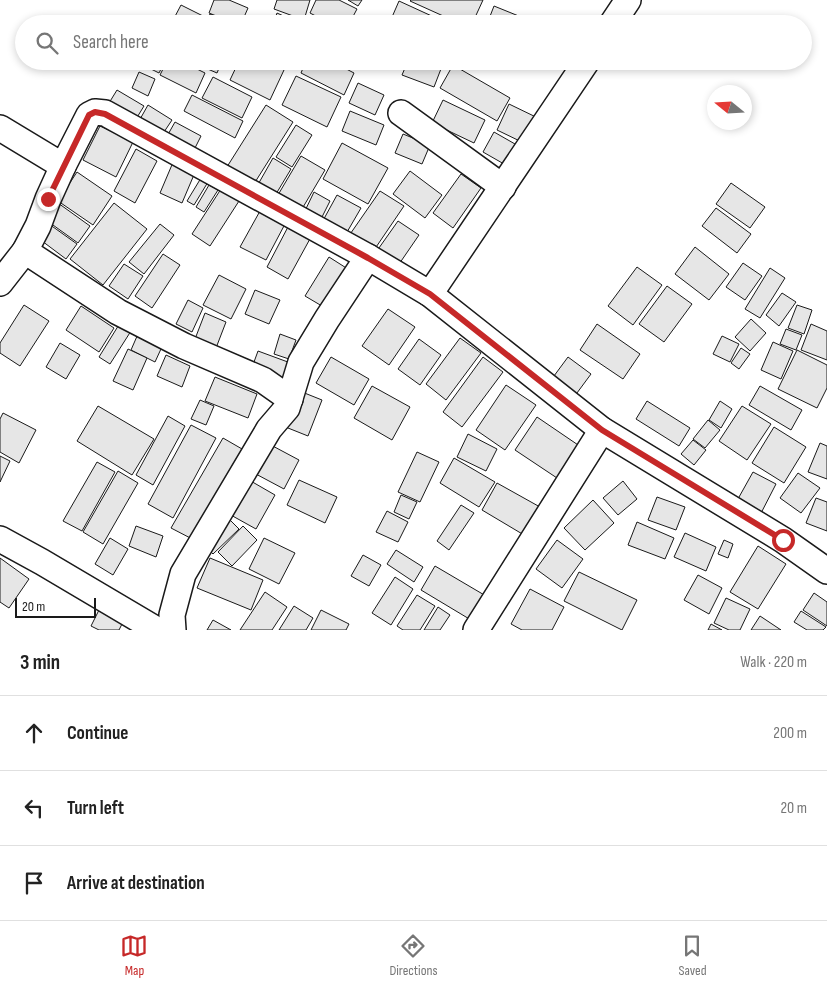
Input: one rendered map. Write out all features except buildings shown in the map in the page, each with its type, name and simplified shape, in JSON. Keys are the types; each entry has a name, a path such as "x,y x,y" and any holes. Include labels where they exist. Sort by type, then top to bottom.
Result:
{"street":[{"path":"618,15 628,0"},
{"path":"430,294 581,70"},
{"path":"0,283 25,251 38,226 63,166 89,115 95,112 105,114 430,294 602,430 783,540 827,571"},
{"path":"401,113 503,187"},
{"path":"0,128 63,166"},
{"path":"25,251 118,312 184,346 262,380 290,399"},
{"path":"174,630 172,615 183,574 269,429 288,408 301,362 368,258"},
{"path":"476,630 602,430"},
{"path":"0,539 157,630"}],"route":[{"path":"48,199 89,115 95,112 105,114 430,294 602,430 783,540"}]}
